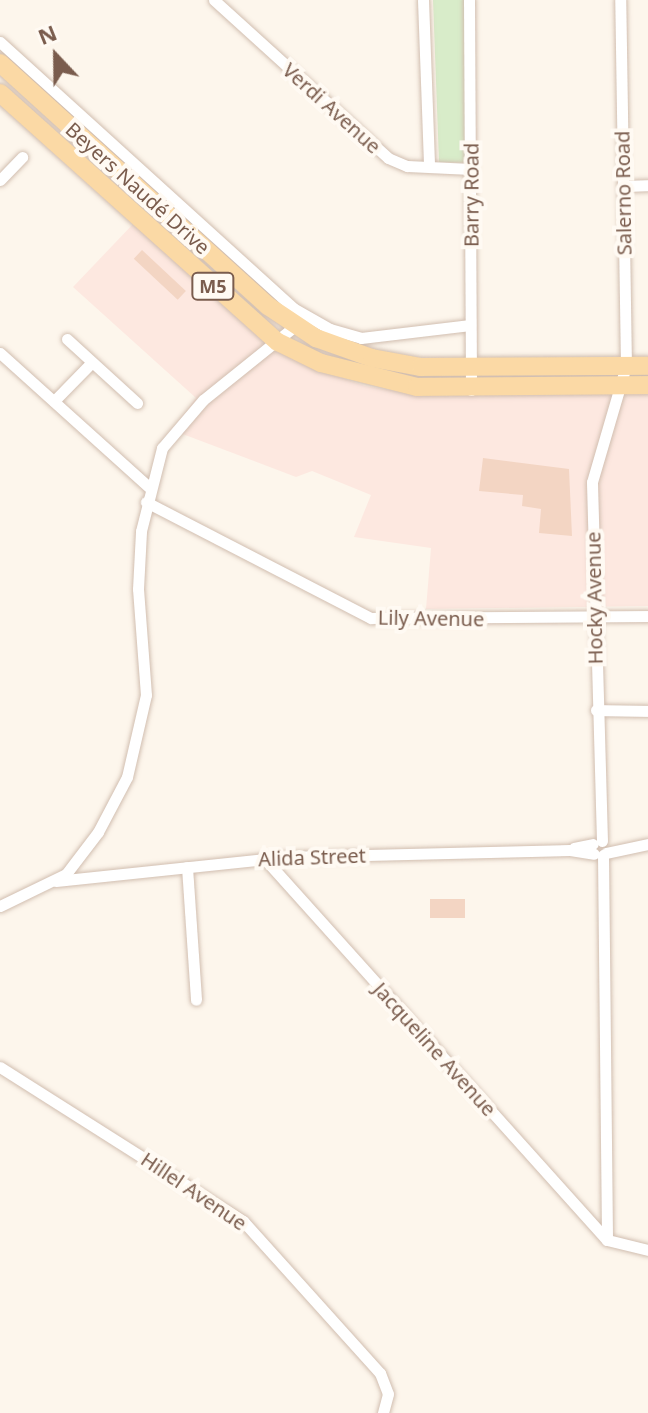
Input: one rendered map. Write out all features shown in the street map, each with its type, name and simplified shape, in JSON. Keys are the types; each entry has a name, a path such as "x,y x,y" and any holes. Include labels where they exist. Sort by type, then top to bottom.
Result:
{"main road":[{"name":"Beyers Naudé Drive","path":"0,63 295,326 372,358 470,369 648,366"},
{"name":"Beyers Naudé Drive","path":"0,93 278,342 321,363 377,381 471,390 648,385"}],"street":[{"name":"Verdi Avenue","path":"214,0 369,144 399,163 471,169"},
{"path":"423,0 429,166"},
{"name":"Barry Road","path":"469,0 471,390"},
{"name":"Salerno Road","path":"620,0 626,366 621,385"},
{"name":"Beyers Naudé Drive","path":"0,42 293,308 330,329 361,338 470,325"},
{"path":"0,180 22,157"},
{"path":"623,186 648,185"},
{"path":"0,906 56,881 98,832 120,792 142,722 146,669 138,565 149,487 162,448 178,423 295,326"},
{"path":"67,339 137,403"},
{"path":"0,353 149,487"},
{"path":"54,401 92,362"},
{"name":"Hocky Avenue","path":"607,1240 592,474 621,385"},
{"name":"Lily Avenue","path":"146,502 371,618 648,616"},
{"path":"596,710 648,711"},
{"name":"Alida Street","path":"56,881 264,858 570,850 648,844"},
{"name":"Jacqueline Avenue","path":"264,858 607,1240"},
{"path":"187,867 196,1000"},
{"name":"Hillel Avenue","path":"0,1067 235,1214 373,1364 388,1388 383,1413"},
{"path":"607,1240 648,1250"}],"shaded area":[{"path":"134,223 331,374 365,386 426,396 648,391 648,606 426,609 431,548 354,537 371,495 312,471 296,477 172,430 196,398 73,287"}],"green space":[{"path":"433,0 472,0 472,163 439,162"}],"building":[{"path":"142,250 186,291 178,300 134,259"},
{"path":"483,458 569,469 572,536 539,533 541,509 522,506 523,495 479,491"},
{"path":"430,899 465,899 465,918 430,918"}]}
